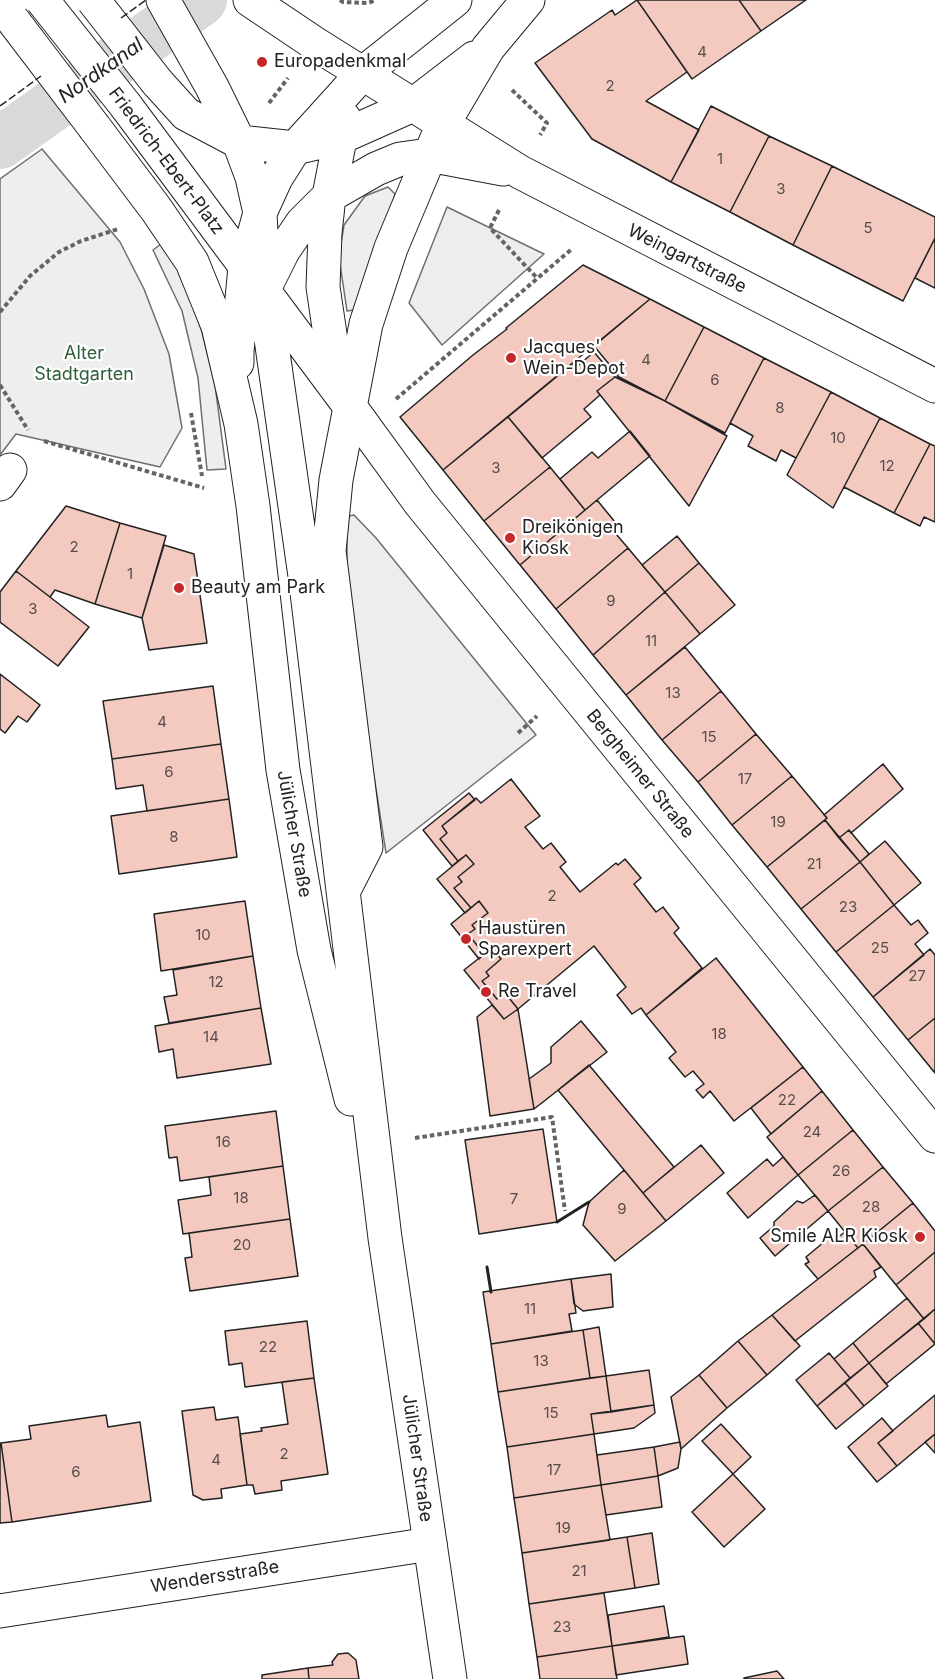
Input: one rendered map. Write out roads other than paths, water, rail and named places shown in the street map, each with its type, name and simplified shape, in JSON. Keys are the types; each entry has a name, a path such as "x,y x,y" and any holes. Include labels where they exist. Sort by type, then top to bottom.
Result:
{"main road":[{"name":"Friedrich-Ebert-Platz","path":"42,0 126,106 351,408"},
{"path":"93,0 186,114 239,142 295,148 339,138 412,105 488,48"},
{"name":"Friedrich-Ebert-Platz","path":"163,0 212,87 239,142 252,177 260,213 254,278 237,351 240,424"},
{"name":"Friedrich-Ebert-Platz","path":"260,213 276,178 295,148 357,79 455,0"},
{"path":"344,890 366,847 329,551 336,480 366,324 391,248 443,124 488,48 528,0"},
{"path":"254,3 357,79 412,105 443,124"},
{"path":"6,11 156,209 192,262 218,326 240,424"},
{"path":"351,408 331,341 323,287 329,196 339,138 357,79"},
{"name":"Weingartstraße","path":"443,124 520,172 935,386"},
{"name":"Friedrich-Ebert-Platz","path":"254,278 283,251 302,223 329,196 376,168 400,159 429,155 520,172"},
{"name":"Friedrich-Ebert-Platz","path":"254,278 302,551"},
{"name":"Bergheimer Straße","path":"351,408 420,503 935,1136"},
{"name":"Jülicher Straße","path":"240,424 255,529 283,770 314,950 385,1238"},
{"name":"Jülicher Straße","path":"302,551 385,1238 450,1679"},
{"name":"Wendersstraße","path":"0,1611 430,1544"}],"waterway":[{"name":"Nordkanal","path":"0,143 201,0"}],"place":[{"name":"Europadenkmal","path":"262,62"},
{"name":"Jacques' Wein-Depot","path":"511,358"},
{"name":"Dreikönigen Kiosk","path":"510,538"},
{"name":"Beauty am Park","path":"179,588"},
{"name":"Haustüren Sparexpert","path":"466,939"},
{"name":"Re Travel","path":"486,992"},
{"name":"Smile ALR Kiosk","path":"920,1237"}],"park label":[{"name":"Alter Stadtgarten","path":"84,364"}]}
